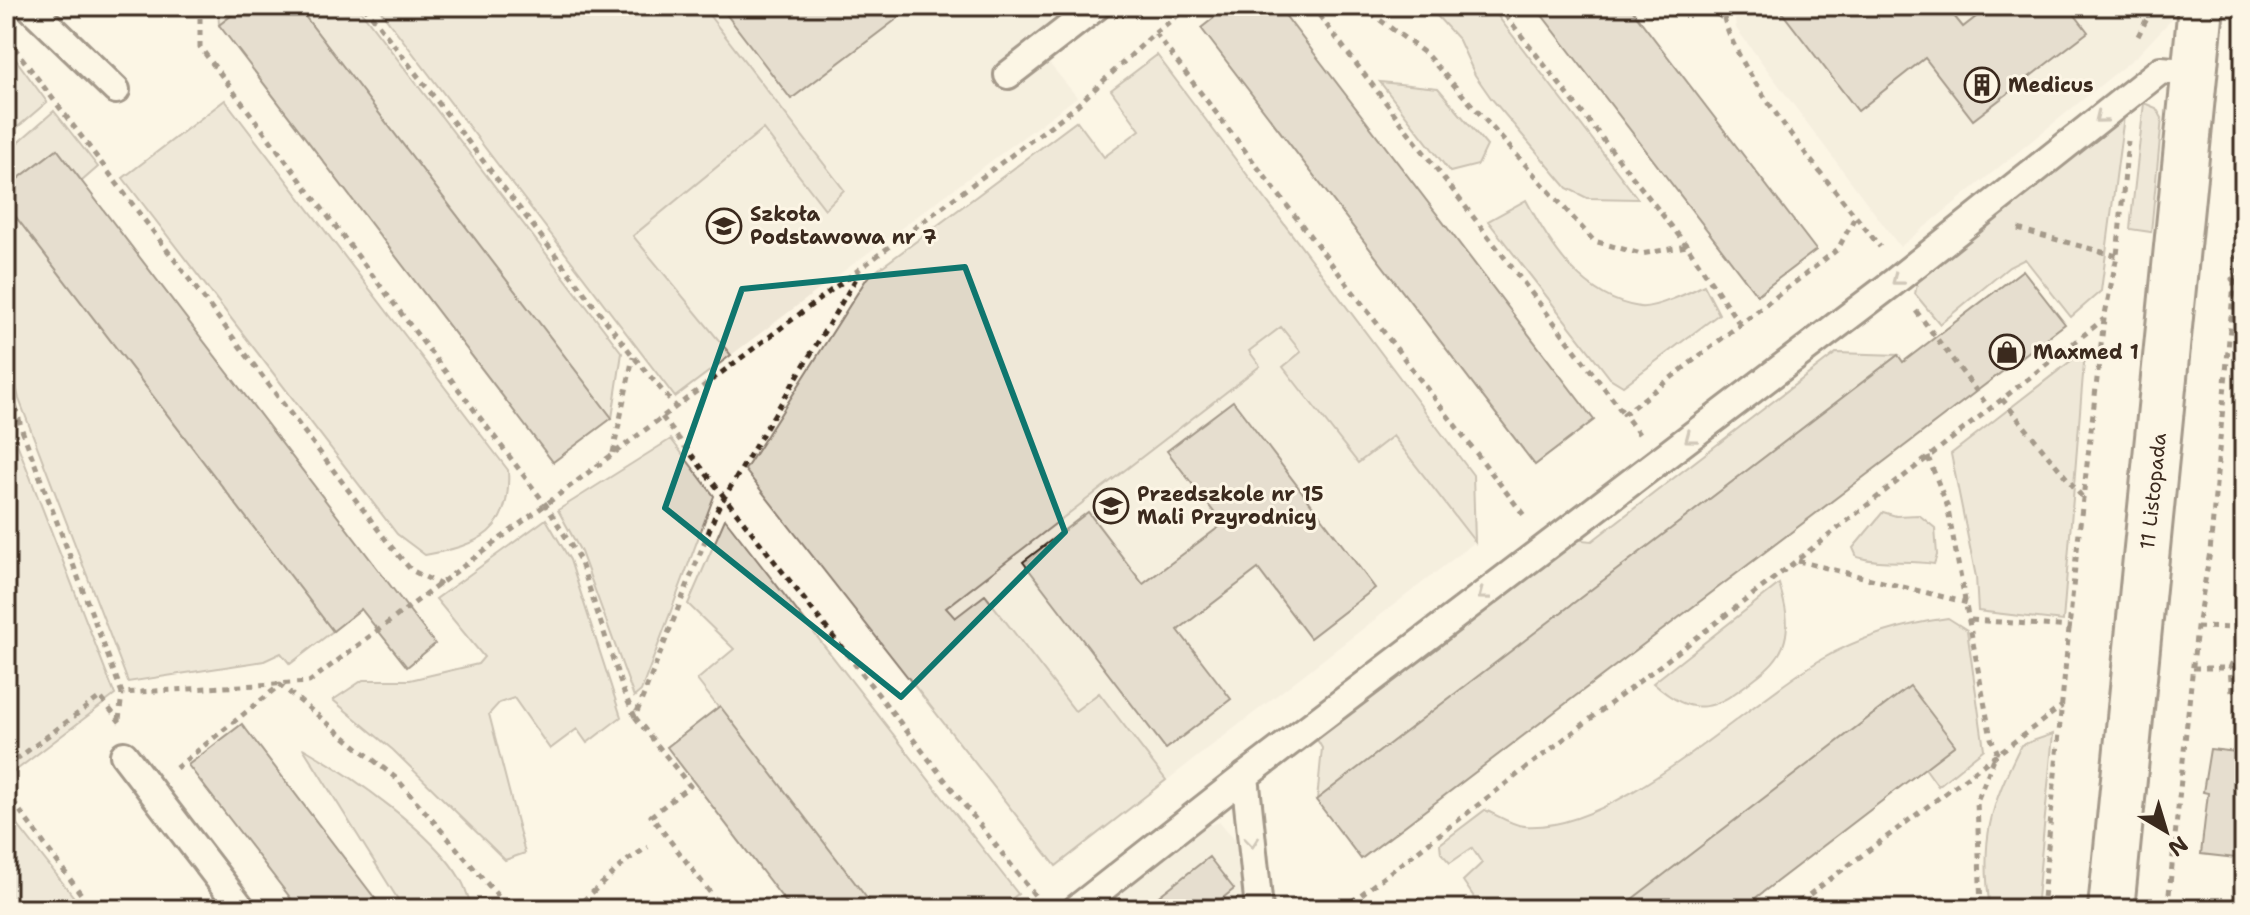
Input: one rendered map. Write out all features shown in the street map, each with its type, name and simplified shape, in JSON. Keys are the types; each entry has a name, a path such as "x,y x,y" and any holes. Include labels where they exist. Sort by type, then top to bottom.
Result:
{"street":[{"name":"11 Listopada","path":"2111,909 2178,71 2201,6"}],"lane":[{"path":"29,6 116,90"},
{"path":"1008,75 1097,6"},
{"path":"1076,909 1245,776 1894,282 2133,92 2178,71"},
{"path":"124,755 242,909"},
{"path":"1245,776 1259,909"}],"path":[{"path":"200,6 200,47 546,505 580,560 624,693 635,717 690,786 651,816 723,909"},
{"path":"364,6 633,356 676,407"},
{"path":"122,693 309,682 1073,109 1155,33 1190,6"},
{"path":"1312,6 1647,445"},
{"path":"1361,6 1426,54 1594,241 1641,254 1687,246"},
{"path":"1498,6 1687,246 1741,326"},
{"path":"1709,6 1723,18"},
{"path":"1722,6 1723,18 1735,50 1769,102 1869,232"},
{"path":"2138,36 2154,6"},
{"path":"1155,33 1530,524"},
{"path":"6,38 389,544 411,570 441,585"},
{"path":"2042,909 2104,319 2117,256 2133,92"},
{"path":"2169,894 2197,627 2210,552 2244,170"},
{"path":"1987,209 1999,223 2117,256"},
{"path":"1624,414 1838,249 1856,215"},
{"path":"635,717 718,508 806,356 863,267"},
{"path":"2232,279 2244,274"},
{"path":"2232,279 2244,293"},
{"path":"1894,282 1990,409"},
{"path":"1342,909 1797,560 2104,319"},
{"path":"612,455 633,356"},
{"path":"6,372 22,430 122,693 119,721"},
{"path":"2002,399 2084,499"},
{"path":"662,417 1042,904"},
{"path":"1928,457 1947,505 1968,603 1991,738 1997,751 1977,801 1981,909"},
{"path":"1797,560 1968,603"},
{"path":"1971,620 2072,627"},
{"path":"2197,627 2244,628"},
{"path":"2232,692 2230,668 2244,637"},
{"path":"2193,668 2230,668"},
{"path":"280,685 397,779 509,909"},
{"path":"1790,909 1997,751 2062,706"},
{"path":"6,792 92,909"},
{"path":"574,909 629,859 648,847"}],"highlighted area":[{"path":"965,267 1065,532 901,697 665,508 742,289"}],"shaded area":[{"path":"218,6 244,6 219,25"},
{"path":"297,6 357,6 622,353 612,418"},
{"name":"Szkoła Podstawowa nr 7","path":"377,6 1084,6 1034,45 1077,97 675,397"},
{"path":"377,6 702,6 844,190 825,209 763,129 633,236 731,355 675,397"},
{"path":"1428,6 1490,6 1638,199 1587,198 1567,188 1491,98 1475,75 1459,40"},
{"path":"1734,6 2170,6 2171,20 2138,55 1900,247 1736,28"},
{"path":"6,46 47,102 6,137"},
{"name":"Przedszkole nr 15 Mali Przyrodnicy","path":"1157,55 1473,475 1475,542 1393,436 1358,463 1283,367 1301,352 1281,327 1249,351 1260,366 946,608 955,618 985,595 1075,711 1099,693 1166,780 1056,866 745,470 867,278 1077,121 1104,157 1140,130 1111,90"},
{"path":"1380,82 1438,88 1487,146 1478,165 1450,172"},
{"path":"225,100 508,470 508,491 498,522 476,540 425,555 397,534 123,178"},
{"path":"2144,103 2156,108 2162,118 2151,232 2130,229"},
{"path":"54,111 98,167 82,181 57,149 6,188 6,153"},
{"path":"2124,116 2101,291 2071,317 2025,259 2009,267 1940,324 1915,294 1920,269"},
{"name":"Przedszkole nr 15 Mali Przyrodnicy","path":"1170,147 1475,542 1056,866 745,470"},
{"path":"1526,200 1558,252 1585,281 1602,293 1620,302 1646,307 1704,285 1719,314 1623,386 1610,378 1488,221"},
{"path":"6,204 333,631 290,664 281,653 264,661 128,682 19,399 6,341"},
{"path":"2085,350 2063,621 1978,611 1976,577 1951,454"},
{"path":"1836,353 1898,355 1317,800 1322,748 1315,736 1571,539 1592,541"},
{"path":"6,415 115,695 6,778"},
{"path":"671,439 714,496 641,691 634,697 581,552 558,510"},
{"path":"1883,512 1896,516 1919,515 1935,528 1937,555 1934,564 1857,557 1853,548"},
{"path":"546,519 570,560 621,717 587,743 577,729 550,749 514,698 499,703 489,714 525,853 505,860 393,750 333,700 363,680 410,680 478,664 484,657 436,599"},
{"path":"725,519 1018,894 998,909 875,909 697,680 734,649 688,604"},
{"path":"1779,584 1787,630 1778,655 1759,675 1728,698 1704,706 1680,702 1653,683"},
{"path":"1948,618 1967,630 1984,749 1938,786 1925,768 1955,745 1619,909 1477,909 1480,906 1463,881 1482,863 1472,848 1450,863 1441,853 1440,844 1485,810 1524,826 1560,823 1598,810 1638,789 1822,659 1884,632"},
{"path":"2053,734 2036,909 1990,909 1986,863 1995,806 2021,745"},
{"path":"303,748 390,806 431,843 461,880 472,909 404,909"},
{"path":"6,810 83,909 6,909"},
{"path":"1220,822 1243,850 1248,909 1121,909 1110,897 1182,834"}],"building":[{"path":"244,6 297,6 612,418 553,462 219,25"},
{"path":"720,6 914,6 791,99"},
{"path":"1229,6 1278,6 1594,420 1535,465 1201,28"},
{"path":"1535,6 1629,6 1816,250 1757,295"},
{"name":"Medicus","path":"1777,6 1946,6 1963,27 1990,6 2068,6 2088,32 1973,120 1925,58 1858,111"},
{"path":"57,149 435,644 407,667 361,609 333,631 6,204 6,188"},
{"path":"2023,270 2065,324 1361,859 1316,800 1898,355 1903,362"},
{"path":"1233,401 1375,588 1310,638 1258,569 1178,630 1231,699 1166,749 1023,562 1088,512 1143,584 1223,524 1167,451"},
{"path":"1910,686 1955,745 1925,768 1741,909 1619,909"},
{"path":"720,706 875,909 791,909 667,747"},
{"path":"242,724 383,909 299,909 188,765"},
{"path":"2210,749 2237,752 2244,763 2244,859 2201,854 2208,793 2203,792"},
{"path":"1209,857 1234,889 1209,909 1142,909"}],"place":[{"name":"Medicus","path":"1982,85"},
{"name":"Szkoła Podstawowa nr 7","path":"724,226"},
{"name":"Maxmed 1","path":"2007,352"},
{"name":"Przedszkole nr 15 Mali Przyrodnicy","path":"1111,506"}]}
